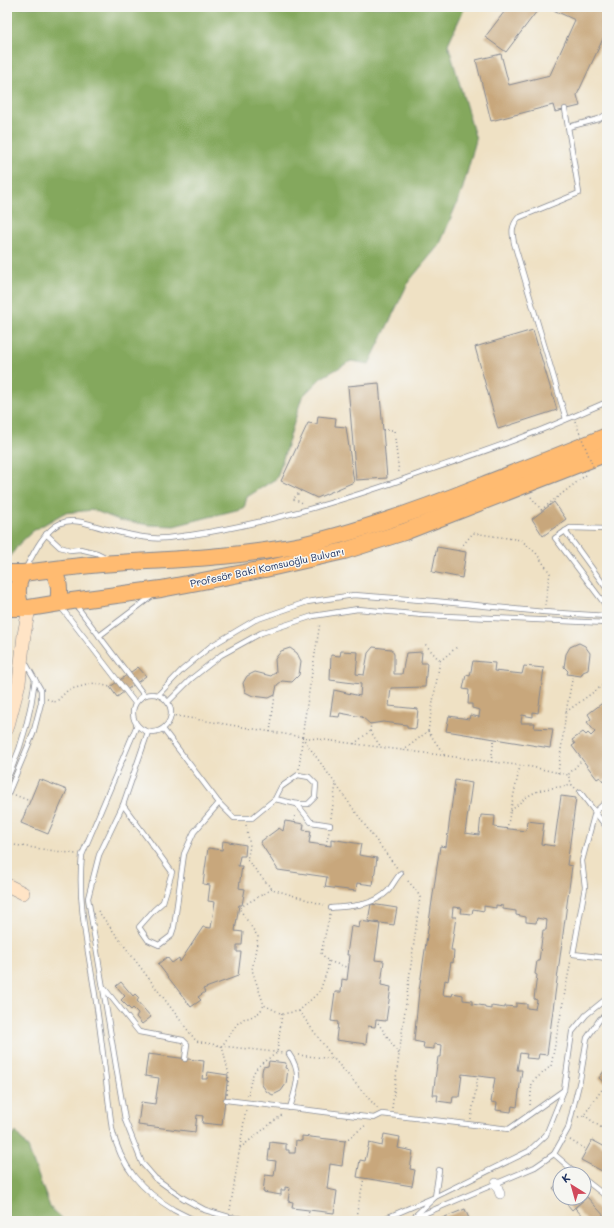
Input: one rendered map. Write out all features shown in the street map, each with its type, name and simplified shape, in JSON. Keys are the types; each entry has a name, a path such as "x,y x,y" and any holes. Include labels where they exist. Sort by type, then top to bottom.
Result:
{"highway":[{"name":"Profesör Baki Komsuoğlu Bulvarı","path":"15,573 116,563 252,553 301,545 374,524 439,502 607,436"},
{"name":"Profesör Baki Komsuoğlu Bulvarı","path":"19,608 161,589 265,569 344,550 404,532 607,453"},
{"path":"52,570 59,582 65,602"},
{"path":"15,573 19,580 17,589 19,608"}],"main road":[{"path":"7,729 19,683 24,635 19,608"},
{"path":"7,885 23,893"}],"street":[{"path":"496,1183 500,1194"}],"lane":[{"path":"565,109 579,193 518,218 513,224 512,232 566,419"},
{"path":"568,127 600,119 607,114"},
{"path":"15,573 32,555 46,534 61,523 78,521 128,535 153,539 226,529 343,499 400,481 529,434 607,402"},
{"path":"607,529 570,528 555,538 607,607"},
{"path":"565,531 607,589"},
{"path":"46,534 60,546 70,550 97,553 116,563"},
{"path":"98,636 161,589"},
{"path":"158,695 182,670 211,646 255,620 306,602 354,595 544,612 607,616"},
{"path":"65,602 98,636 144,695"},
{"path":"65,602 135,703"},
{"path":"168,702 191,679 221,655 261,633 314,616 358,609 423,614 607,623"},
{"path":"8,794 32,734 41,704 42,690 21,658"},
{"path":"7,779 23,737 33,702 36,679"},
{"path":"144,695 158,695 168,702 171,708 170,721 163,728 154,732 148,732 137,725 134,720 133,708 135,703 144,695"},
{"path":"137,725 82,855 80,874 82,905 115,1143 122,1158 136,1179 148,1192 163,1203 196,1221"},
{"path":"163,728 219,803 234,818 252,818 275,799 281,787 298,775 309,777 316,784 315,797 308,804 297,804 275,799"},
{"path":"148,732 122,805 99,855 88,898 125,1120 142,1163 155,1178 183,1198 205,1210 229,1217 257,1221"},
{"path":"580,792 607,828"},
{"path":"607,801 595,812 582,861 585,888 573,954 607,958"},
{"path":"122,805 172,872 163,902 139,927 148,940 159,944 171,936 174,927 184,854 194,832 219,803"},
{"path":"297,804 311,822 330,825"},
{"path":"331,908 358,906 380,898 401,873"},
{"path":"103,987 139,1032 183,1040 186,1044 185,1059"},
{"path":"379,1221 435,1197 529,1151 546,1135 564,1090 572,1032 586,1015 607,998"},
{"path":"407,1221 413,1220 535,1167 554,1154 568,1129 580,1080 586,1038 600,1019 607,1014"},
{"path":"289,1054 295,1063 298,1075 290,1108"},
{"path":"226,1100 374,1118 382,1114 509,1129 564,1090"},
{"path":"554,1154 568,1166"},
{"path":"413,1220 435,1197 439,1170"},
{"path":"592,1185 607,1197"}],"path":[{"path":"575,421 594,469"},
{"path":"383,430 394,430 400,481"},
{"path":"522,486 542,511 588,474"},
{"path":"301,491 293,499 314,507"},
{"path":"458,551 473,533 521,540 536,553 550,573 544,612"},
{"path":"298,775 312,664 320,627 320,615"},
{"path":"424,643 440,661"},
{"path":"403,751 428,731 440,661 457,647"},
{"path":"558,773 566,712 573,675"},
{"path":"566,712 606,683 607,676"},
{"path":"41,696 56,702 68,690 74,688 95,683 110,687"},
{"path":"270,732 275,695"},
{"path":"171,715 302,737 520,766 568,775"},
{"path":"354,744 370,730 371,723"},
{"path":"370,730 382,748"},
{"path":"428,731 445,756"},
{"path":"302,737 420,897 391,1115"},
{"path":"491,762 494,739"},
{"path":"568,775 582,760"},
{"path":"507,829 520,766"},
{"path":"568,775 572,784 580,792"},
{"path":"326,845 336,784"},
{"path":"511,811 522,800 534,793 545,789 559,788 572,784"},
{"path":"8,794 30,801"},
{"path":"245,818 250,846 247,860 272,889 331,908 321,953 328,961 349,968"},
{"path":"7,844 82,855"},
{"path":"272,889 239,908 258,937 252,970 264,1005 282,1014 299,1011 320,991 328,968 328,961"},
{"path":"88,898 196,1041 222,1046 334,1059"},
{"path":"529,1115 532,1082 551,1066 573,954"},
{"path":"226,1100 229,1075 222,1046 237,1024 245,1018 249,1018 260,1012 264,1005"},
{"path":"299,1011 334,1059 382,1114"},
{"path":"229,1217 251,1076 256,1068 277,1052 282,1014"},
{"path":"378,1023 399,1054"},
{"path":"470,1125 478,1076"},
{"path":"570,1120 584,1115 606,1084"},
{"path":"240,1148 290,1108"},
{"path":"584,1115 607,1132"},
{"path":"345,1141 374,1118"},
{"path":"564,1136 587,1150"},
{"path":"355,1221 364,1178"},
{"path":"307,1221 309,1210"}],"green space":[{"path":"7,7 465,7 448,44 476,140 462,191 440,244 409,281 369,364 351,361 321,378 302,397 277,478 247,497 244,508 174,526 150,525 119,520 93,510 64,513 33,531 19,544 7,559"},
{"path":"16,1132 28,1148 50,1207 65,1221 7,1221 7,1145"}],"building":[{"path":"508,7 540,7 506,52 485,37"},
{"path":"547,7 607,7 607,30 577,95 580,106 555,112 553,105 491,121 476,60 501,54 509,85 550,75 575,20"},
{"path":"533,330 557,410 498,429 475,347"},
{"path":"379,383 387,478 356,480 348,386"},
{"path":"318,416 336,418 335,426 346,427 354,482 317,498 281,481 308,423 317,424"},
{"path":"554,502 566,519 543,536 532,519"},
{"path":"437,547 466,552 462,578 432,572"},
{"path":"579,643 585,646 590,653 588,670 583,672 581,676 567,674 568,671 564,667 566,654 570,647"},
{"path":"373,647 391,649 394,654 394,674 402,674 406,653 422,652 421,663 427,663 425,687 391,688 389,706 418,709 416,729 407,728 407,725 383,722 370,724 362,717 340,713 339,717 330,716 334,690 360,696 361,684 330,680 331,655 340,656 341,651 358,652 356,674 364,675 368,653"},
{"path":"290,648 297,653 301,661 299,675 292,682 282,681 277,685 275,695 269,698 253,696 245,692 243,683 247,676 255,672 271,676 276,672 275,659 281,651"},
{"path":"473,661 495,663 494,671 522,674 524,666 544,668 538,713 533,712 533,717 522,715 521,723 535,723 534,728 553,729 550,748 446,731 449,716 469,719 470,715 479,717 480,710 472,708 472,704 468,704 469,690 463,689 466,675 470,676"},
{"path":"138,667 146,676 117,697 110,687"},
{"path":"605,701 607,704 607,778 603,781 600,777 597,779 572,746 575,744 572,740 583,732 586,735 588,733 591,736 595,732 587,722 591,719 588,714"},
{"path":"39,779 67,790 48,834 21,823"},
{"path":"455,780 472,783 465,833 479,835 481,815 495,816 494,827 526,831 527,821 544,823 541,844 554,846 561,796 576,798 567,865 572,866 547,1055 539,1054 538,1059 526,1058 527,1054 520,1053 517,1070 522,1070 517,1107 512,1106 511,1112 496,1110 497,1103 491,1102 495,1078 462,1074 459,1097 453,1097 452,1103 437,1101 438,1095 433,1095 438,1057 441,1057 442,1045 434,1044 434,1049 423,1048 424,1043 414,1041 419,991 440,846 446,847","holes":["496,905 503,906 503,909 516,911 516,915 526,917 526,922 536,923 537,918 547,920 546,930 543,930 539,961 537,961 535,974 537,975 534,999 537,1000 535,1009 527,1008 527,1004 516,1003 516,1007 505,1006 505,1008 491,1006 491,1009 485,1008 485,1006 472,1004 472,1001 463,1000 463,995 453,993 452,996 443,995 445,980 448,981 451,962 453,963 454,950 451,950 456,917 452,917 453,907 462,908 461,913 472,914 473,909 484,911 484,906 496,908"]},
{"path":"285,821 304,824 303,830 311,831 309,843 331,846 331,839 361,844 359,855 377,858 373,885 357,883 356,891 325,887 327,877 278,870 260,842 279,828 283,831"},
{"path":"223,841 246,845 245,856 240,856 238,866 242,866 239,888 245,889 242,905 239,905 235,931 243,932 242,945 237,945 237,952 241,952 238,976 203,989 205,992 198,997 201,1000 191,1007 158,964 167,957 172,963 179,958 180,962 203,927 211,928 215,902 208,901 210,885 203,884 208,848 222,850"},
{"path":"371,904 397,908 394,925 368,921"},
{"path":"360,921 380,924 375,960 384,961 381,985 391,987 386,1021 376,1020 375,1027 368,1026 366,1044 336,1040 338,1022 331,1021 335,992 341,992 342,979 347,980 350,955 347,955 351,926 359,928"},
{"path":"121,982 133,996 135,994 139,998 137,1001 151,1017 142,1024 136,1017 138,1013 133,1008 131,1010 121,1000 125,996 116,986"},
{"path":"148,1054 204,1061 202,1079 207,1079 208,1072 228,1075 222,1125 202,1123 203,1116 197,1115 195,1132 138,1125 141,1102 155,1104 159,1078 145,1076"},
{"path":"269,1061 286,1063 285,1068 288,1069 286,1084 281,1091 273,1095 267,1092 262,1085 263,1067 268,1066"},
{"path":"607,1067 607,1085 599,1078"},
{"path":"384,1134 400,1137 398,1148 413,1151 410,1169 415,1170 412,1186 357,1177 360,1160 365,1161 369,1143 382,1146"},
{"path":"302,1136 345,1141 342,1166 330,1164 327,1189 337,1191 334,1213 292,1208 293,1202 288,1201 290,1188 285,1187 285,1190 281,1190 281,1195 263,1192 265,1175 274,1176 276,1161 268,1160 270,1142 286,1144 286,1150 289,1150 289,1153 295,1153 296,1140 302,1141"},
{"path":"592,1140 607,1148 607,1161 602,1171 581,1160"},
{"path":"592,1203 606,1218 604,1221 587,1221 575,1208 577,1206 592,1206"},
{"path":"569,1206 576,1206 572,1210"},
{"path":"465,1209 470,1221 435,1221"}]}
